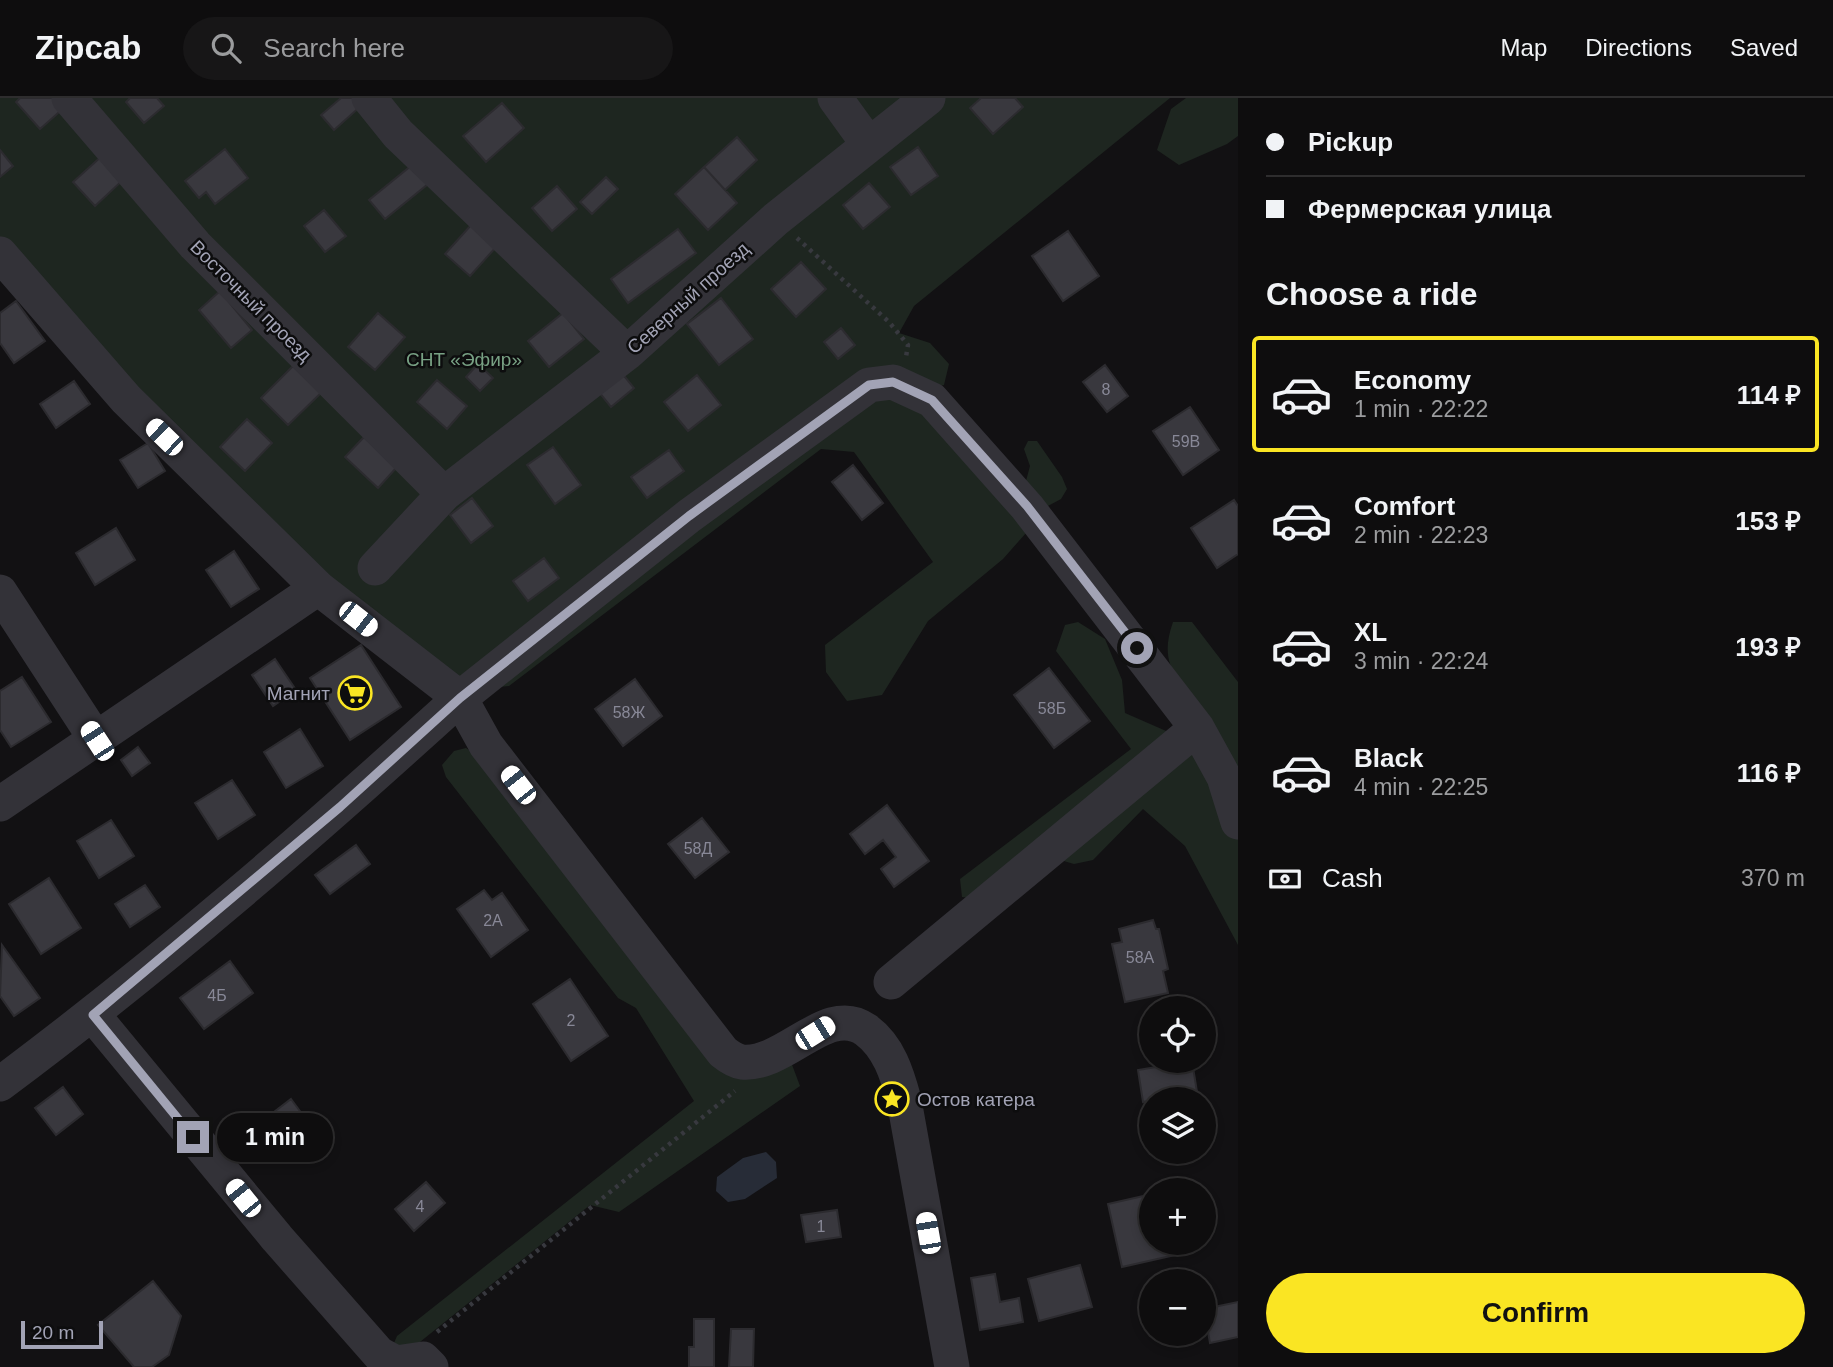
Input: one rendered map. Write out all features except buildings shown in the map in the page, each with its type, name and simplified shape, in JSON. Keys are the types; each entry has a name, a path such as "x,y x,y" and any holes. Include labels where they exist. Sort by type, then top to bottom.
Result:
{"street":[{"name":"Восточный проезд","path":"69,98 195,245 444,494"},
{"path":"369,98 398,134 627,353"},
{"path":"835,98 869,145"},
{"name":"Северный проезд","path":"375,568 444,494 627,353 776,219 928,98"},
{"path":"0,254 126,399 318,588 460,698 486,745 723,1052 740,1062 758,1060 799,1043 831,1023 849,1021 876,1038 887,1052 904,1100 951,1367"},
{"path":"0,1084 93,1015 340,807 460,698 689,516 869,385 893,382 932,400 1027,506 1197,727 1224,776 1238,822"},
{"path":"0,804 97,741 318,588"},
{"path":"0,592 97,741"},
{"path":"891,982 1197,727"},
{"path":"93,1015 277,1238 379,1354 394,1365 423,1359 431,1367"}],"path":[{"path":"776,219 889,322 908,345 903,368 893,382"},
{"path":"436,1332 720,1106 748,1078 758,1060"}],"green space":[{"name":"СНТ «Эфир»","path":"0,98 1170,98 914,306 899,333 930,343 949,364 944,385 923,390 881,374 460,698 324,586 0,254"},
{"path":"1186,98 1238,98 1238,136 1227,144 1179,165 1157,150 1171,109"},
{"path":"877,389 933,407 1026,533 1003,559 928,621 882,695 847,701 826,672 825,645 933,562 854,452 821,449 509,686 499,687"},
{"path":"1028,441 1037,441 1062,477 1067,489 1061,499 1046,507 1023,492 1030,466 1024,449"},
{"path":"1078,622 1105,639 1122,680 1125,713 1173,734 1202,710 1172,670 1168,649 1173,622 1192,622 1238,682 1238,945 1185,846 1143,809 1093,860 1074,864 1036,853 981,899 962,897 960,879 1131,749 1056,651 1065,625"},
{"path":"466,748 481,758 730,1070 791,1062 800,1086 619,1212 590,1205 410,1350 394,1343 397,1336 694,1101 636,1008 618,998 446,777 442,765 454,751"}],"shaded area":[{"path":"766,1152 776,1162 777,1178 745,1199 728,1202 716,1191 717,1177 743,1158"}],"place":[{"name":"Магнит","path":"355,693"},
{"name":"Остов катера","path":"892,1099"}],"route":[{"path":"193,1137 93,1015 340,807 460,698 689,516 869,385 893,382 932,400 946,413 1027,506 1137,648"}]}
